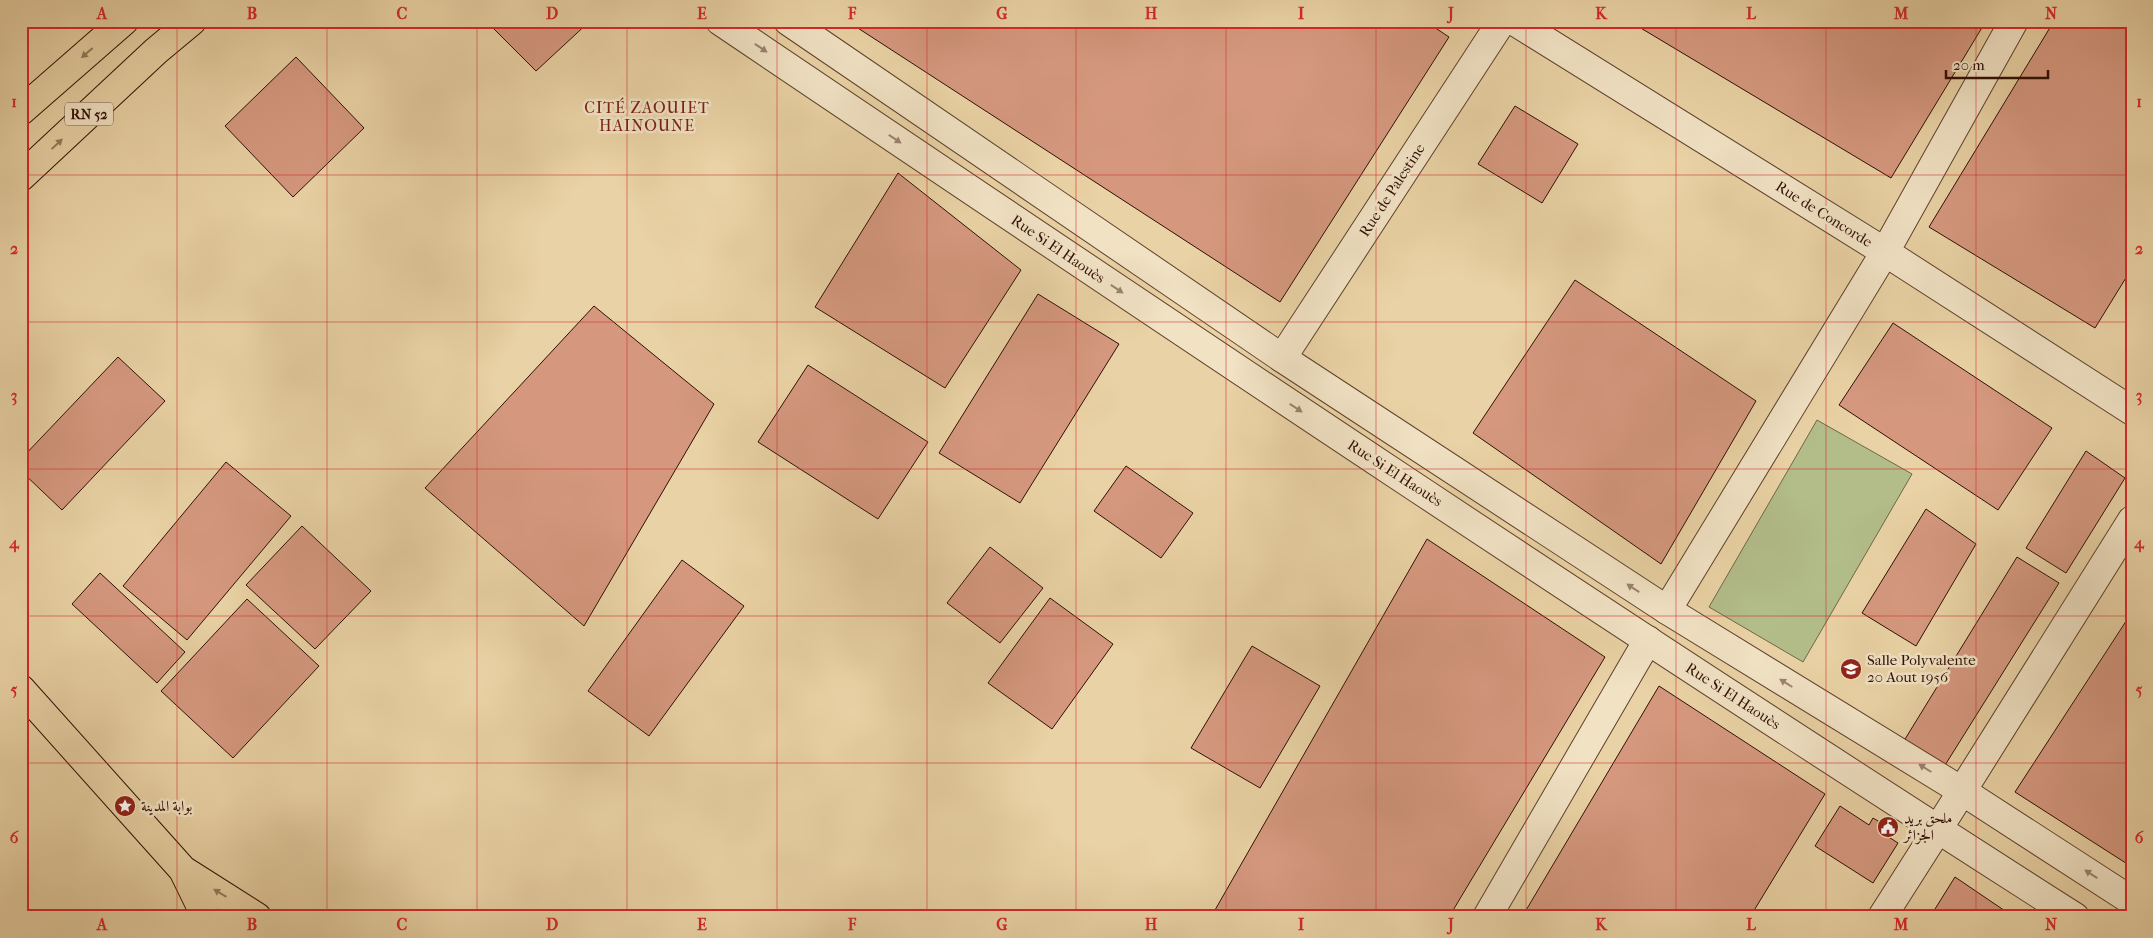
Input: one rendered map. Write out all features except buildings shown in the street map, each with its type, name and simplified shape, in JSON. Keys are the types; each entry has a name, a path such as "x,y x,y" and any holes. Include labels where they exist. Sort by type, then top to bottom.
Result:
{"main road":[{"path":"21,110 124,21"},
{"name":"RN 52","path":"21,177 156,51 192,21"},
{"path":"21,689 183,870 206,917"},
{"path":"183,870 258,917"}],"street":[{"name":"Rue Si El Haouès","path":"720,21 1262,386 1648,640 2075,917"},
{"path":"788,21 1282,358 1667,610 1962,791 2132,901"},
{"name":"Rue de Palestine","path":"1262,386 1502,21"},
{"name":"Rue de Concorde","path":"1514,21 1886,252 2132,411"},
{"path":"1487,917 1648,640 1886,252 2014,21"},
{"path":"1882,917 2132,520"}],"green space":[{"path":"1817,420 1912,474 1803,662 1709,607"}],"place":[{"name":"Salle Polyvalente 20 Aout 1956","path":"1851,669"},
{"name":"بوابة المدينة","path":"125,806"},
{"name":"ملحق بريد الجزائر","path":"1888,827"}],"district":[{"name":"CITÉ ZAOUIET HAINOUNE","path":"647,116"}]}
